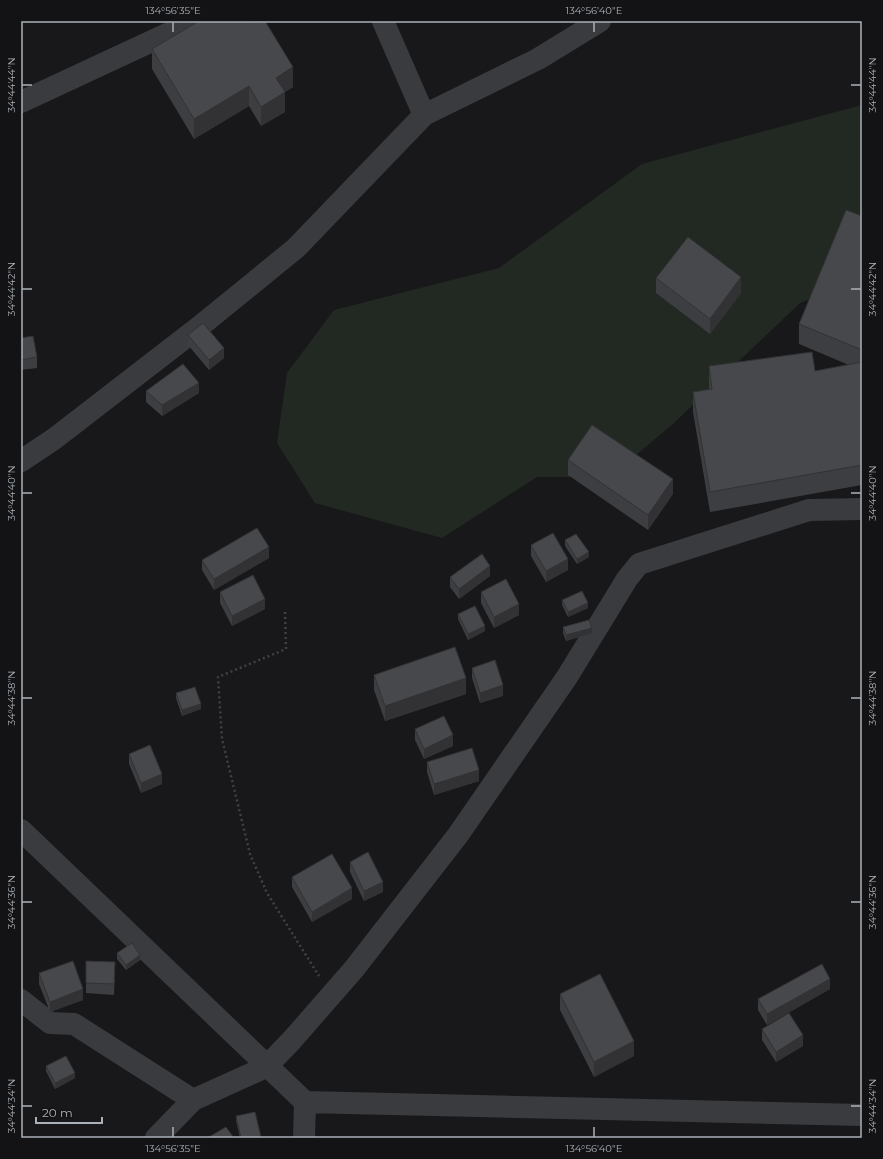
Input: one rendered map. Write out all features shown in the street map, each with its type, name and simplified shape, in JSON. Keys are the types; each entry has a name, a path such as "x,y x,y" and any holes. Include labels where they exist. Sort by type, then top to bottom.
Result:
{"street":[{"path":"21,102 195,21"},
{"path":"383,21 424,115"},
{"path":"21,461 54,439 199,327 296,248 424,115 538,59 600,21"},
{"path":"156,1138 193,1100 266,1067 354,969 458,834 568,677 627,579 638,564 809,510 862,509"},
{"path":"21,830 266,1067 305,1102 862,1115"},
{"path":"21,1000 50,1022 74,1024 193,1100"},
{"path":"304,1138 305,1102"}],"path":[{"path":"285,612 286,650 218,678 222,739 250,854 267,893 331,995"}],"shaded area":[{"path":"862,105 862,279 800,303 674,423 610,477 537,477 442,538 315,503 277,443 287,373 334,310 499,268 642,164"}],"building":[{"path":"199,21 255,21 256,23 259,21 265,21 293,67 276,78 285,92 261,107 249,86 194,119 152,49"},
{"path":"846,210 862,216 862,350 799,324"},
{"path":"688,237 741,277 710,319 656,278"},
{"path":"203,323 224,348 209,360 188,335"},
{"path":"33,336 37,357 21,360 21,338"},
{"path":"812,352 815,371 862,362 862,465 710,492 693,392 712,389 709,366"},
{"path":"183,364 199,383 162,405 146,391"},
{"path":"592,425 673,479 648,515 568,460"},
{"path":"257,528 269,547 214,579 202,560"},
{"path":"553,533 568,559 546,571 531,545"},
{"path":"576,534 589,552 577,559 565,540"},
{"path":"482,554 490,566 459,589 450,577"},
{"path":"253,575 265,599 232,616 220,592"},
{"path":"506,579 519,604 494,617 481,592"},
{"path":"582,591 588,603 568,612 562,600"},
{"path":"475,606 485,626 468,634 458,614"},
{"path":"589,620 592,628 566,635 563,627"},
{"path":"455,647 466,678 385,706 374,675"},
{"path":"495,660 503,685 480,693 472,668"},
{"path":"195,687 201,704 182,710 176,693"},
{"path":"444,716 453,735 424,749 415,729"},
{"path":"150,745 162,774 141,783 129,754"},
{"path":"472,748 479,770 434,784 427,762"},
{"path":"368,852 383,882 364,891 350,862"},
{"path":"332,854 352,888 312,912 292,877"},
{"path":"132,943 140,955 126,965 117,953"},
{"path":"73,961 83,989 50,1002 39,973"},
{"path":"86,961 115,962 114,984 86,983"},
{"path":"822,964 830,979 767,1014 758,999"},
{"path":"600,974 634,1041 594,1062 560,994"},
{"path":"789,1013 803,1035 776,1052 762,1029"},
{"path":"66,1056 75,1073 55,1083 46,1066"},
{"path":"255,1112 261,1137 241,1138 236,1116"},
{"path":"226,1127 234,1138 207,1138"}]}
